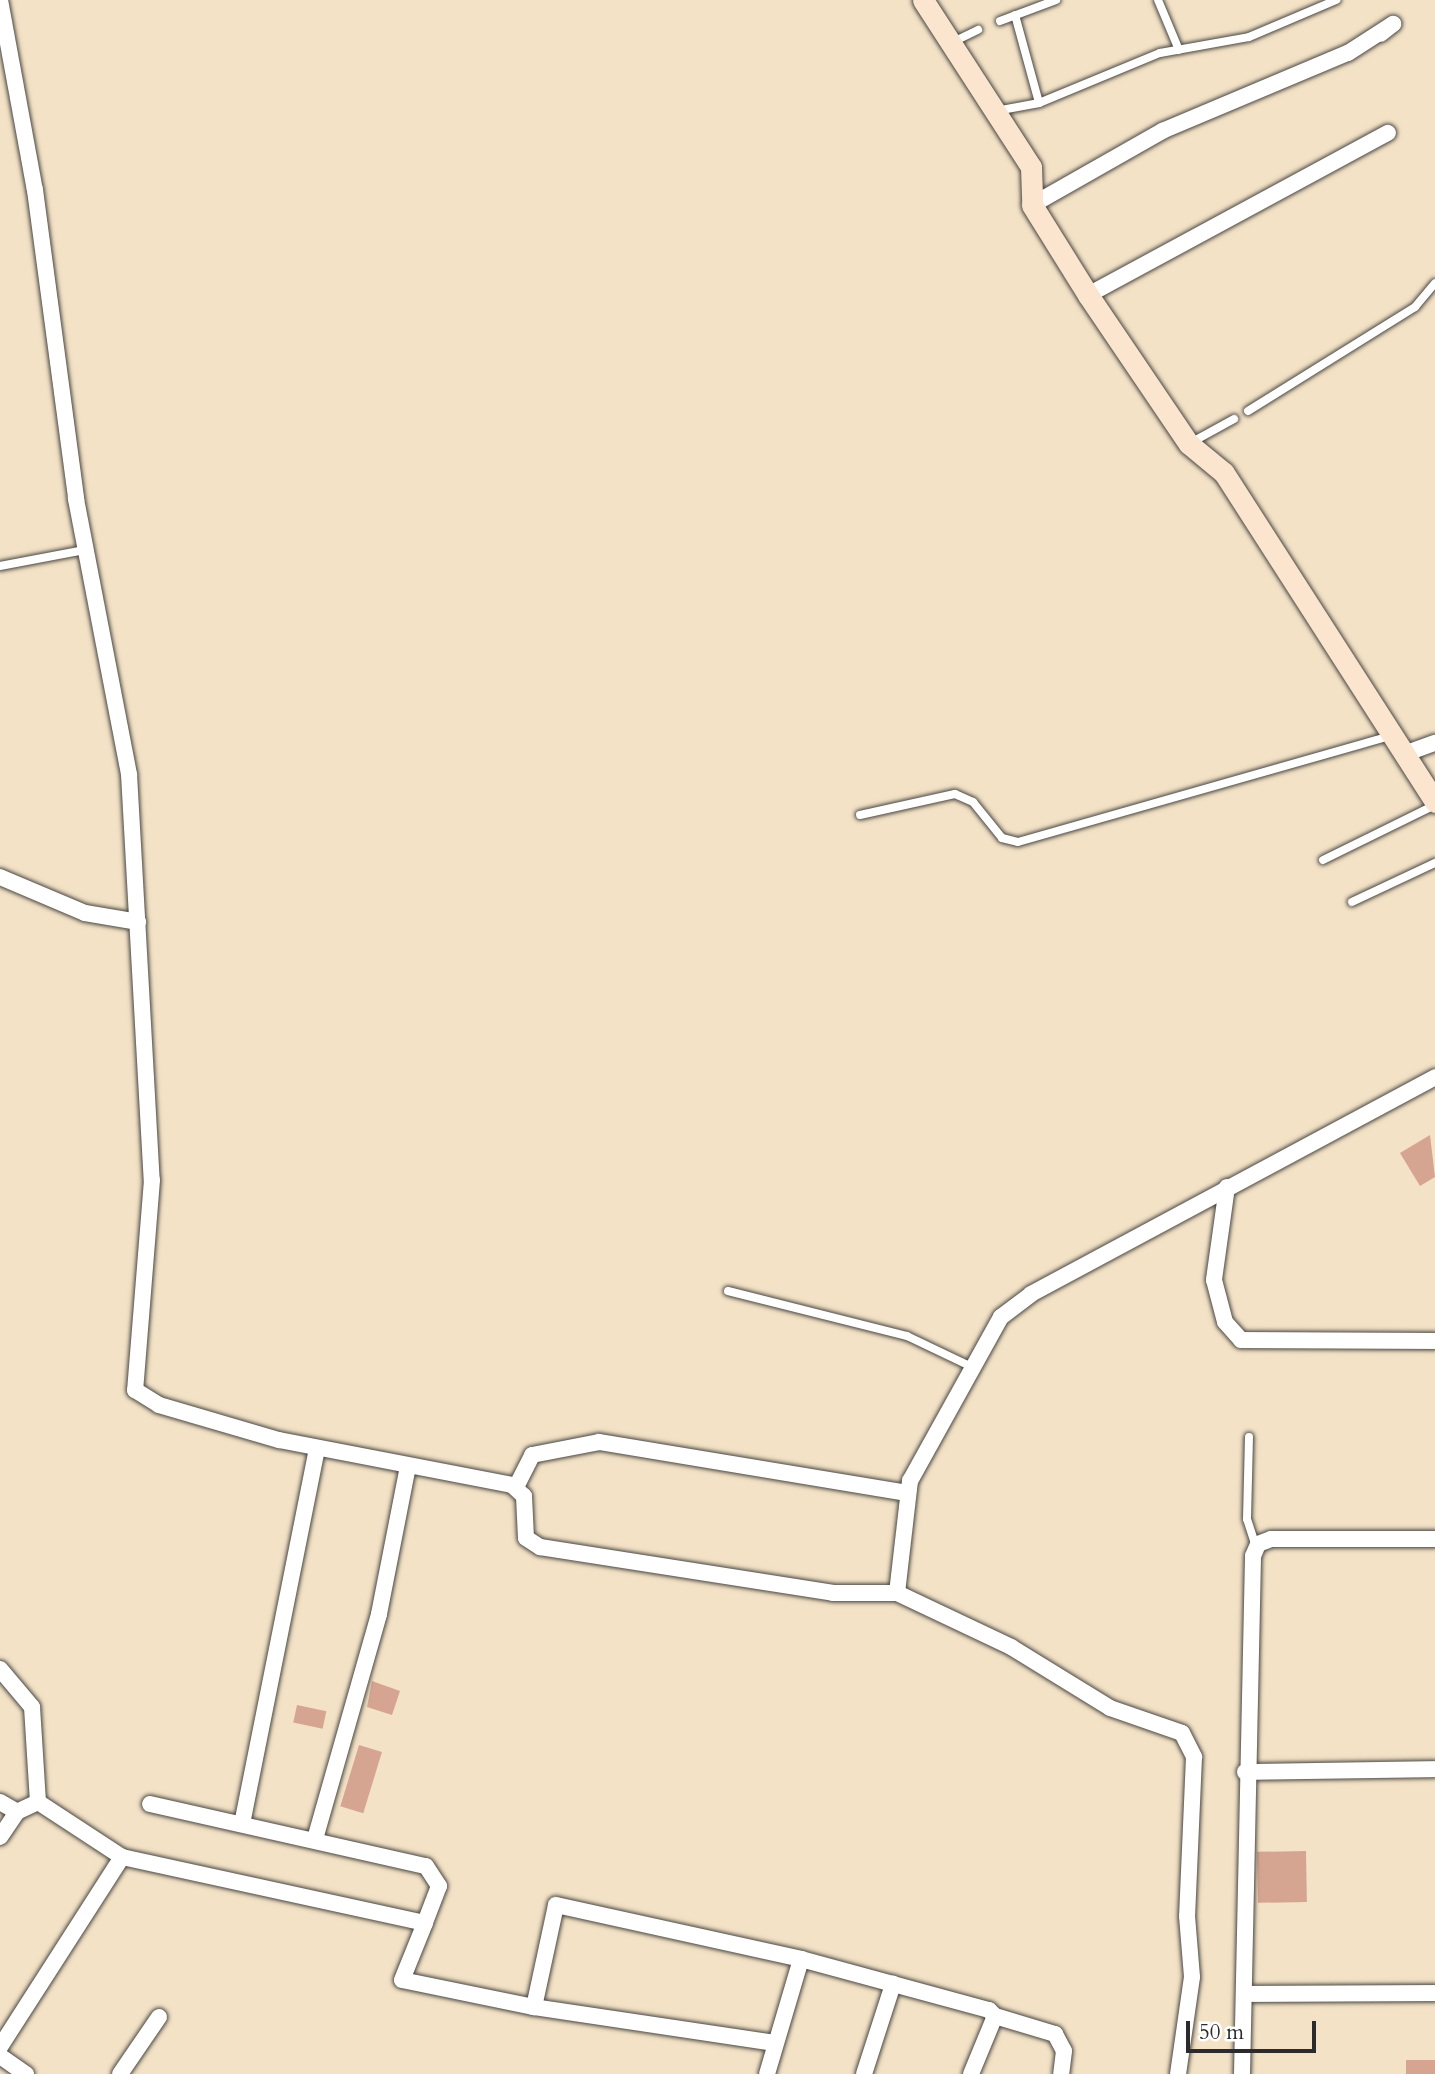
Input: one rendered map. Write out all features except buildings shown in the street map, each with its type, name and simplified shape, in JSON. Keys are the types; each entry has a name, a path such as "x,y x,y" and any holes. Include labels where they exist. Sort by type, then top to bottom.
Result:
{"main road":[{"path":"923,0 1031,167 1032,205 1088,295 1189,444 1224,473 1435,803"}],"street":[{"path":"0,0 35,190 85,550 128,774 152,1180 135,1390 159,1405 317,1449 516,1487 524,1496 526,1538 540,1547 833,1594 897,1593 1011,1647 1086,1696 1190,1740 1192,1978 1178,2074"},
{"path":"1032,205 1161,131 1380,34"},
{"path":"1088,295 1388,133"},
{"path":"1405,754 1435,743"},
{"path":"0,877 85,913 138,922"},
{"path":"897,1593 907,1493 972,1367 1013,1306 1227,1187 1435,1077"},
{"path":"1227,1187 1214,1279 1225,1322 1241,1340 1435,1341"},
{"path":"516,1487 532,1455 598,1442 907,1493"},
{"path":"242,1824 317,1449"},
{"path":"315,1839 379,1614 408,1466"},
{"path":"1242,2074 1245,1772 1257,1548 1271,1539 1435,1539"},
{"path":"0,1669 32,1707 38,1802"},
{"path":"1245,1772 1435,1769"},
{"path":"0,1802 17,1812"},
{"path":"38,1802 122,1857 425,1923"},
{"path":"0,1837 17,1812 38,1802"},
{"path":"150,1804 315,1839 433,1870 439,1886 402,1980 534,2007 775,2043"},
{"path":"0,2047 122,1857"},
{"path":"534,2007 556,1905 801,1959 1055,2034 1064,2052 1061,2074"},
{"path":"767,2074 801,1959"},
{"path":"864,2074 893,1984"},
{"path":"1244,1994 1435,1993"},
{"path":"971,2074 995,2016"},
{"path":"120,2074 159,2017"},
{"path":"0,2056 26,2074"}],"lane":[{"path":"1000,21 1056,0"},
{"path":"1158,0 1179,50"},
{"path":"995,111 1039,103 1179,50 1249,37 1336,0"},
{"path":"1015,15 1039,103"},
{"path":"951,44 978,30"},
{"path":"1248,411 1415,307 1435,283"},
{"path":"1189,444 1234,419"},
{"path":"0,566 85,550"},
{"path":"860,816 955,794 973,802 1002,838 1017,842 1392,735"},
{"path":"1323,860 1435,803"},
{"path":"1352,902 1435,863"},
{"path":"728,1291 907,1336 972,1367"},
{"path":"1250,1437 1247,1519 1257,1548"}]}
